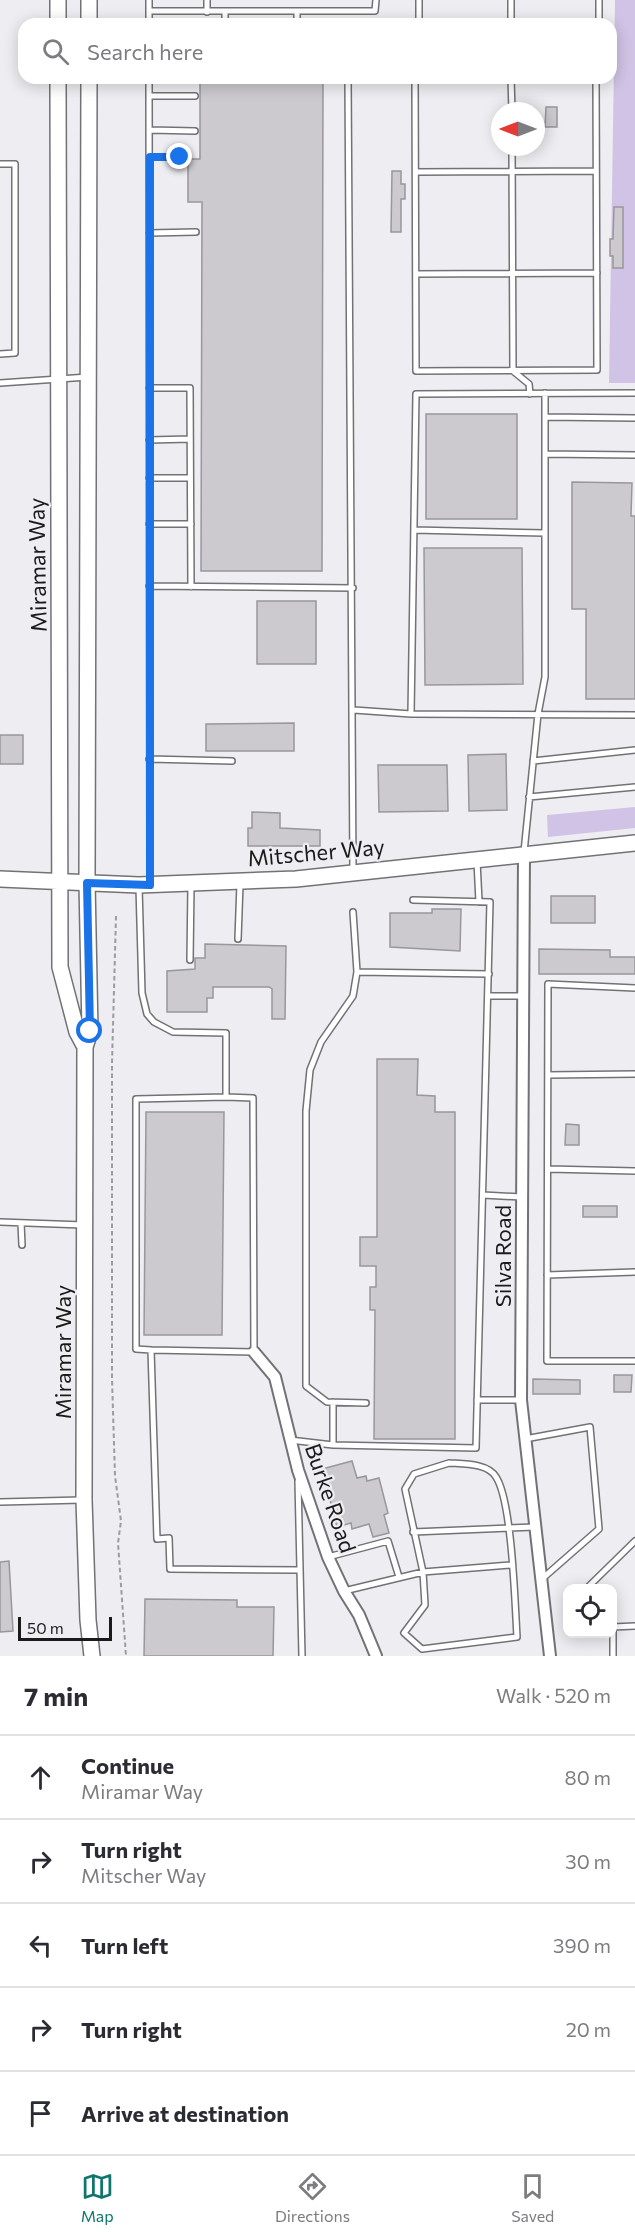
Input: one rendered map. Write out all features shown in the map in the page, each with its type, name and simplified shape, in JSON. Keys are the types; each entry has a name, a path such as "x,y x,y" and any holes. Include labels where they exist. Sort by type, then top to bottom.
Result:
{"main road":[{"path":"58,0 58,18"},
{"path":"89,0 89,18"},
{"name":"Miramar Way","path":"58,84 60,967 76,1032 85,1047"},
{"name":"Miramar Way","path":"89,84 87,883 90,1031 85,1047 84,1500 88,1620 92,1656"},
{"name":"Mitscher Way","path":"0,879 145,885 296,879 635,843"}],"street":[{"name":"Silva Road","path":"524,854 521,1400 550,1656"},
{"name":"Burke Road","path":"254,1352 274,1377 298,1470 328,1557 344,1591 359,1615 376,1656"}],"lane":[{"path":"149,0 149,18"},
{"path":"207,0 207,12"},
{"path":"149,11 375,11 376,0"},
{"path":"419,0 419,18"},
{"path":"511,0 511,18"},
{"path":"599,0 599,18"},
{"path":"297,11 297,18"},
{"path":"225,12 225,18"},
{"path":"149,84 149,759 142,993 147,1014 154,1022 173,1032 226,1033 226,1097"},
{"path":"348,84 354,710 353,872"},
{"path":"415,84 416,371 597,370 596,84"},
{"path":"512,84 512,102"},
{"path":"149,96 195,96"},
{"path":"150,130 195,131"},
{"path":"512,156 513,370 529,384 530,394"},
{"path":"150,157 180,157"},
{"path":"0,164 15,164 15,353 0,354"},
{"path":"416,172 597,171"},
{"path":"149,233 196,232"},
{"path":"416,274 597,273"},
{"path":"0,383 89,376"},
{"path":"149,388 190,388 191,587"},
{"path":"524,854 537,714 545,677 545,393"},
{"path":"411,714 416,394 635,393"},
{"path":"545,417 635,418"},
{"path":"149,440 190,440"},
{"path":"545,454 635,455"},
{"path":"149,478 190,478"},
{"path":"149,524 190,524"},
{"path":"414,530 545,533"},
{"path":"149,586 353,588"},
{"path":"354,710 411,714 635,715"},
{"path":"533,761 635,750"},
{"path":"149,759 232,760"},
{"path":"529,798 635,788"},
{"path":"476,859 478,902"},
{"path":"238,939 240,882"},
{"path":"190,960 191,884"},
{"path":"290,1440 333,1445 476,1448 490,902 413,900"},
{"path":"353,912 357,972 353,996 321,1042 310,1070 306,1111 306,1386 327,1402 366,1403"},
{"path":"357,972 489,974"},
{"path":"635,988 548,984 547,1275 547,1360 635,1361"},
{"path":"488,996 522,996"},
{"path":"548,1075 635,1074"},
{"path":"253,1098 254,1352 151,1350 136,1349 135,1099 253,1098"},
{"path":"548,1169 635,1171"},
{"path":"483,1196 521,1197"},
{"path":"0,1222 85,1225"},
{"path":"21,1222 22,1245"},
{"path":"547,1275 635,1272"},
{"path":"151,1350 157,1539 170,1538 170,1569 300,1570"},
{"path":"477,1400 521,1400"},
{"path":"333,1402 333,1445"},
{"path":"525,1439 590,1427 599,1529 541,1579"},
{"path":"449,1463 468,1464 489,1470 497,1477 508,1528 517,1637 422,1649 404,1633 425,1605 423,1572 413,1532 405,1489 414,1474 449,1463"},
{"path":"298,1470 302,1656"},
{"path":"0,1502 84,1500"},
{"path":"413,1532 535,1527"},
{"path":"328,1557 388,1541 399,1577"},
{"path":"591,1584 635,1541"},
{"path":"344,1591 423,1572 511,1565"},
{"path":"617,1627 635,1626"},
{"path":"613,1638 613,1656"}],"path":[{"path":"116,916 112,1063 112,1378 115,1476 121,1521 118,1543 126,1656"}],"shaded area":[{"path":"615,0 635,0 635,383 609,383 614,84 617,84 617,18 615,18"},
{"path":"635,807 635,828 548,837 547,815"}],"building":[{"path":"200,84 323,84 322,571 201,571 202,202 188,202 188,159 200,159"},
{"path":"546,107 557,107 557,127 545,127"},
{"path":"392,171 401,171 401,184 405,184 405,199 401,199 401,232 391,232"},
{"path":"614,207 623,207 623,268 613,268 613,256 610,256"},
{"path":"426,414 517,414 517,519 426,519"},
{"path":"572,482 632,483 631,516 635,516 635,699 586,699 586,609 572,609"},
{"path":"424,548 522,548 523,684 425,685"},
{"path":"257,601 316,601 316,664 257,664"},
{"path":"294,723 294,751 206,751 206,724"},
{"path":"0,735 23,735 23,764 0,764"},
{"path":"506,754 507,810 469,811 468,755"},
{"path":"378,765 447,765 448,811 379,812"},
{"path":"252,812 280,813 280,828 320,830 320,846 248,846 248,828 252,828"},
{"path":"551,896 595,896 595,923 551,923"},
{"path":"432,909 461,909 460,951 390,947 390,913 432,913"},
{"path":"205,944 286,946 285,1019 272,1019 272,989 269,987 213,987 213,998 207,998 207,1012 167,1012 167,971 195,969 195,958 205,958"},
{"path":"539,949 610,950 610,957 635,957 635,974 539,974"},
{"path":"377,1059 418,1059 417,1095 435,1096 435,1112 455,1112 455,1439 374,1439 375,1310 370,1310 370,1287 376,1287 376,1266 360,1266 360,1237 377,1237"},
{"path":"146,1112 224,1112 222,1335 144,1335"},
{"path":"566,1124 579,1125 579,1145 565,1145"},
{"path":"583,1206 617,1206 617,1217 583,1217"},
{"path":"614,1375 632,1375 631,1392 614,1392"},
{"path":"533,1379 580,1380 580,1394 533,1394"},
{"path":"352,1461 357,1478 366,1476 367,1481 379,1478 388,1513 384,1515 389,1533 373,1537 369,1524 352,1529 351,1523 337,1527 322,1469"},
{"path":"9,1561 13,1631 0,1632 0,1562"},
{"path":"145,1599 237,1600 237,1607 274,1607 273,1656 144,1656"}],"route":[{"path":"90,1031 87,883 150,885 150,157 180,157"}]}
